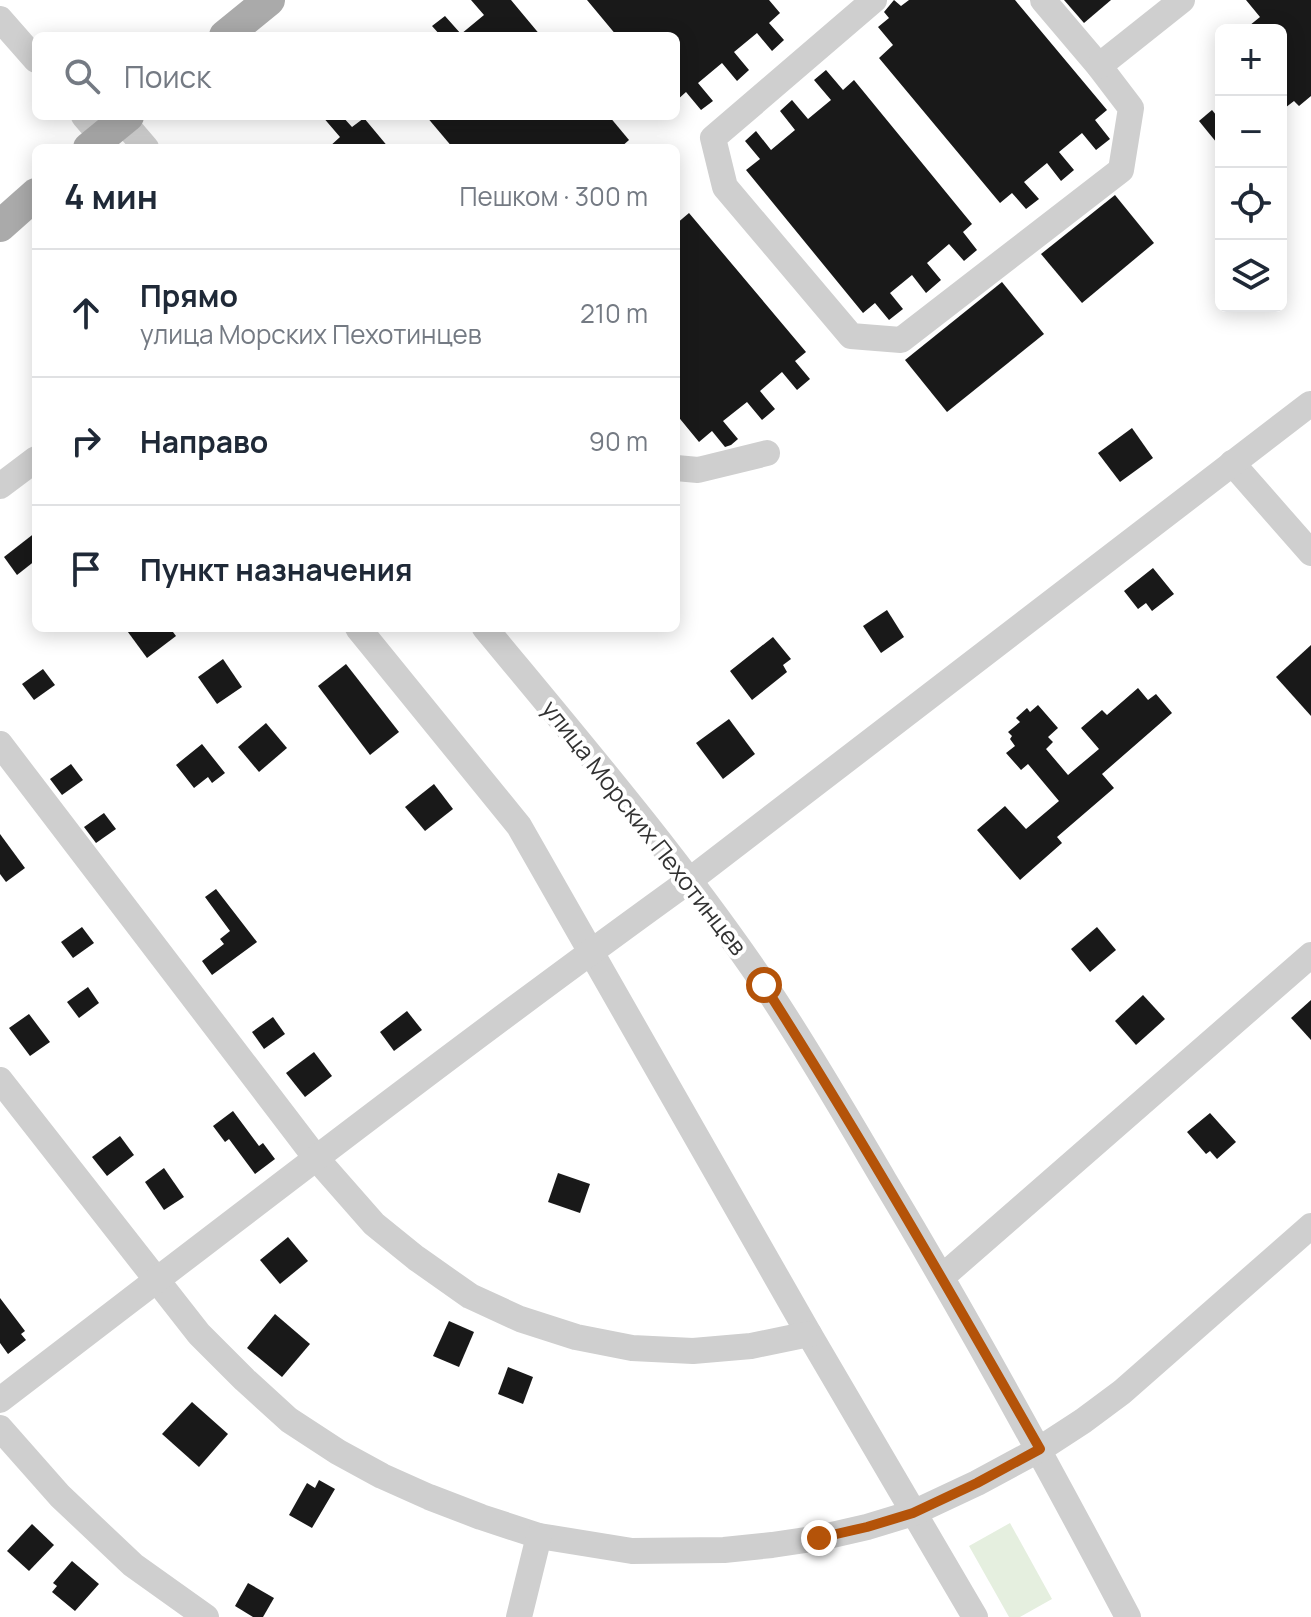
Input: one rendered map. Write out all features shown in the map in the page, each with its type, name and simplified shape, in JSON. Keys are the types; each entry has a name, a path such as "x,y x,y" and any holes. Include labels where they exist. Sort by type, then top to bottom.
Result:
{"main road":[{"path":"230,32 269,0"},
{"path":"0,226 32,198"}],"lane":[{"path":"874,0 713,138 725,187 851,336 901,340 1121,170 1131,108 1043,0"},
{"path":"1099,66 1182,0"},
{"path":"0,19 32,55"},
{"path":"105,127 138,144"},
{"path":"0,1400 316,1158 690,880 1310,404"},
{"path":"680,468 698,470 767,453"},
{"path":"0,486 32,462"},
{"path":"1232,463 1311,553"},
{"path":"361,632 519,826 809,1334 975,1617"},
{"name":"улица Морских Пехотинцев","path":"488,632 690,880 764,985 942,1277 1040,1449 1128,1617"},
{"path":"0,744 316,1158 374,1224 416,1258 470,1296 520,1319 604,1343 632,1348 693,1351 751,1346 809,1334"},
{"path":"942,1277 1311,955"},
{"path":"0,1082 199,1334 289,1420 382,1476 481,1517 539,1536 632,1551 724,1550 819,1538 913,1513 977,1483 1040,1449 1122,1392 1311,1226"},
{"path":"0,1428 60,1496 133,1565 206,1617"},
{"path":"519,1617 539,1536"}],"green space":[{"path":"1010,1523 1052,1599 1020,1617 1009,1617 969,1546"}],"building":[{"path":"471,0 511,0 538,32 463,32 484,15"},
{"path":"587,0 769,0 780,13 769,23 784,40 772,51 757,33 734,52 749,70 737,81 722,63 698,83 713,101 701,110 686,92 680,97 680,32 614,32"},
{"path":"894,0 901,6 909,0 1015,0 1107,110 1095,120 1110,139 1096,150 1082,133 1059,152 1074,170 1061,181 1047,163 1024,182 1039,199 1026,209 1012,193 1000,203 879,58 893,45 878,27 889,18 884,12"},
{"path":"1064,0 1111,0 1084,23"},
{"path":"1246,0 1311,0 1311,96 1299,106 1294,101 1287,106 1287,24 1251,24 1260,17"},
{"path":"445,16 459,32 437,32 432,26"},
{"path":"826,70 843,90 854,80 972,224 963,232 977,250 964,261 949,244 927,263 941,280 926,293 912,275 890,293 903,309 889,320 875,303 863,313 746,170 760,159 745,141 756,131 771,150 795,130 780,111 792,100 808,119 831,100 814,80"},
{"path":"1212,110 1215,114 1215,141 1199,121"},
{"path":"325,120 346,120 352,127 366,120 386,144 332,144 340,137"},
{"path":"429,120 612,120 629,140 624,144 450,144"},
{"path":"1115,195 1154,243 1082,303 1041,254"},
{"path":"689,213 806,352 795,361 810,379 797,390 782,372 760,391 775,409 762,420 747,402 723,421 738,439 725,447 712,431 699,442 680,419 680,221"},
{"path":"1002,282 1044,334 947,412 905,360"},
{"path":"1132,428 1153,458 1120,482 1098,453"},
{"path":"32,535 32,563 17,575 4,557"},
{"path":"1153,568 1174,594 1152,611 1146,603 1138,609 1124,591"},
{"path":"887,610 904,637 881,653 863,626"},
{"path":"128,632 173,632 176,636 147,658"},
{"path":"773,637 791,659 783,665 787,672 752,700 730,671"},
{"path":"1311,645 1311,716 1276,677"},
{"path":"223,659 242,687 217,704 198,677"},
{"path":"346,664 399,732 370,755 318,686"},
{"path":"43,669 55,685 34,700 22,684"},
{"path":"1138,688 1148,700 1156,694 1172,713 1102,774 1114,788 1057,837 1062,843 1020,880 977,830 1005,806 1026,829 1059,801 1028,764 1021,770 1006,753 1015,746 1008,732 1020,722 1016,718 1027,708 1030,712 1038,705 1058,728 1048,737 1053,742 1046,749 1068,775 1099,749 1081,728 1102,710 1107,715"},
{"path":"729,719 755,754 723,779 696,743"},
{"path":"266,723 287,748 259,772 238,747"},
{"path":"202,744 225,773 212,783 208,777 194,788 176,765"},
{"path":"71,764 83,780 62,795 50,779"},
{"path":"434,784 453,809 425,831 405,807"},
{"path":"104,813 116,829 96,843 84,827"},
{"path":"0,834 25,868 6,882 0,874"},
{"path":"216,889 257,942 212,975 202,961 224,944 220,939 230,931 205,897"},
{"path":"82,927 94,943 73,958 61,942"},
{"path":"1097,927 1116,950 1090,972 1071,949"},
{"path":"88,987 99,1003 79,1018 67,1002"},
{"path":"1143,995 1165,1019 1136,1045 1115,1021"},
{"path":"1311,1000 1311,1040 1291,1018"},
{"path":"407,1011 422,1030 394,1051 380,1032"},
{"path":"29,1014 50,1042 30,1056 9,1028"},
{"path":"273,1017 285,1034 264,1049 252,1032"},
{"path":"314,1052 332,1076 305,1097 286,1073"},
{"path":"233,1111 259,1146 263,1143 275,1159 255,1174 229,1139 225,1142 213,1126"},
{"path":"1210,1113 1236,1142 1217,1159 1210,1151 1206,1154 1187,1132"},
{"path":"120,1136 134,1155 107,1176 92,1157"},
{"path":"164,1168 184,1197 164,1210 145,1182"},
{"path":"558,1173 590,1184 580,1213 548,1202"},
{"path":"288,1237 308,1261 280,1284 260,1260"},
{"path":"0,1298 25,1331 21,1334 26,1340 8,1354 0,1343"},
{"path":"275,1314 310,1344 282,1377 247,1348"},
{"path":"449,1321 474,1332 459,1367 433,1356"},
{"path":"508,1367 533,1377 523,1404 498,1394"},
{"path":"192,1402 228,1434 199,1467 162,1434"},
{"path":"319,1480 335,1489 312,1528 289,1515 307,1483 315,1488"},
{"path":"32,1524 54,1545 29,1571 7,1551"},
{"path":"72,1561 99,1584 75,1611 52,1592 57,1586 53,1583"},
{"path":"248,1583 274,1598 263,1617 253,1617 235,1606"}],"route":[{"path":"764,985 824,1078 1040,1449 913,1513 819,1538"}]}
